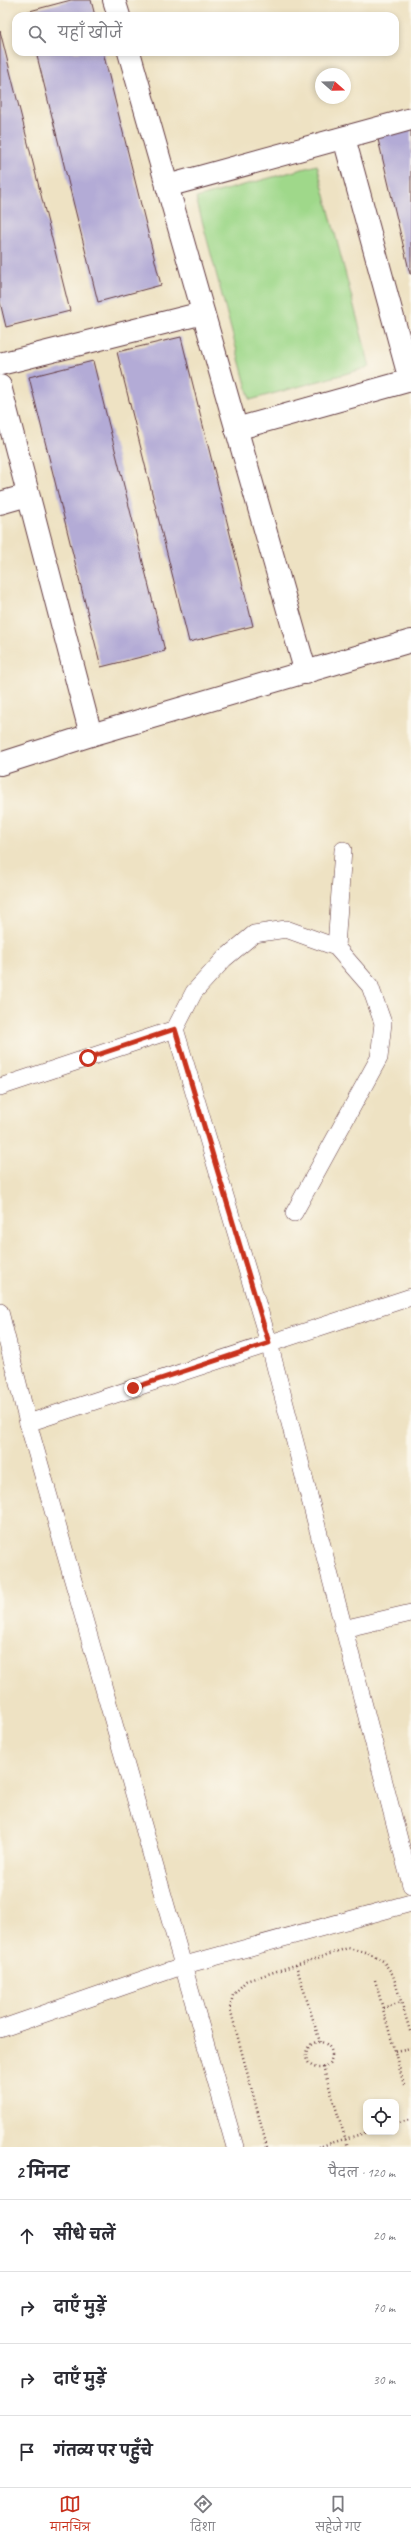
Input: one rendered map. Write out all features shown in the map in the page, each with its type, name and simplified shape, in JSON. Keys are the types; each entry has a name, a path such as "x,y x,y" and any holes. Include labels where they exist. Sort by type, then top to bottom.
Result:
{"street":[{"path":"114,0 118,12"},
{"path":"130,56 306,673"},
{"path":"167,186 411,119"},
{"path":"236,429 411,380 344,138"},
{"path":"0,364 203,313"},
{"path":"0,386 91,735"},
{"path":"0,503 28,495"},
{"path":"0,764 91,735 411,641"}],"lane":[{"path":"336,947 343,850"},
{"path":"294,1213 379,1058 383,1023 370,986 336,947 286,929 254,934 224,959 194,992 175,1029 269,1343 411,1885"},
{"path":"0,1087 175,1029"},
{"path":"28,1422 411,1297"},
{"path":"0,1312 28,1422 185,1965 235,2147"},
{"path":"343,1629 411,1613"},
{"path":"0,2029 185,1965 411,1903"}],"path":[{"path":"267,2147 230,2008 233,1995 246,1981 348,1948 369,1953 382,1961 393,1974 411,2034"},
{"path":"296,1965 320,2042 328,2046 331,2054 330,2062 323,2067 315,2067 306,2058 309,2047 320,2042"},
{"path":"375,1980 404,2084"},
{"path":"383,2008 401,2002"},
{"path":"395,2051 411,2048"},
{"path":"323,2067 348,2147"},
{"path":"399,2123 411,2119"},
{"path":"318,2147 363,2134"}],"green space":[{"path":"317,165 370,367 250,400 196,198"}],"building":[{"path":"71,0 91,0 94,12 26,12"},
{"path":"0,31 70,311 6,327 0,302"},
{"path":"37,56 104,56 161,285 98,302"},
{"path":"411,127 411,274 410,274 377,135"},
{"path":"181,337 253,626 189,642 117,352"},
{"path":"93,361 165,651 101,667 29,377"}],"route":[{"path":"88,1058 175,1029 269,1343 133,1388"}]}
